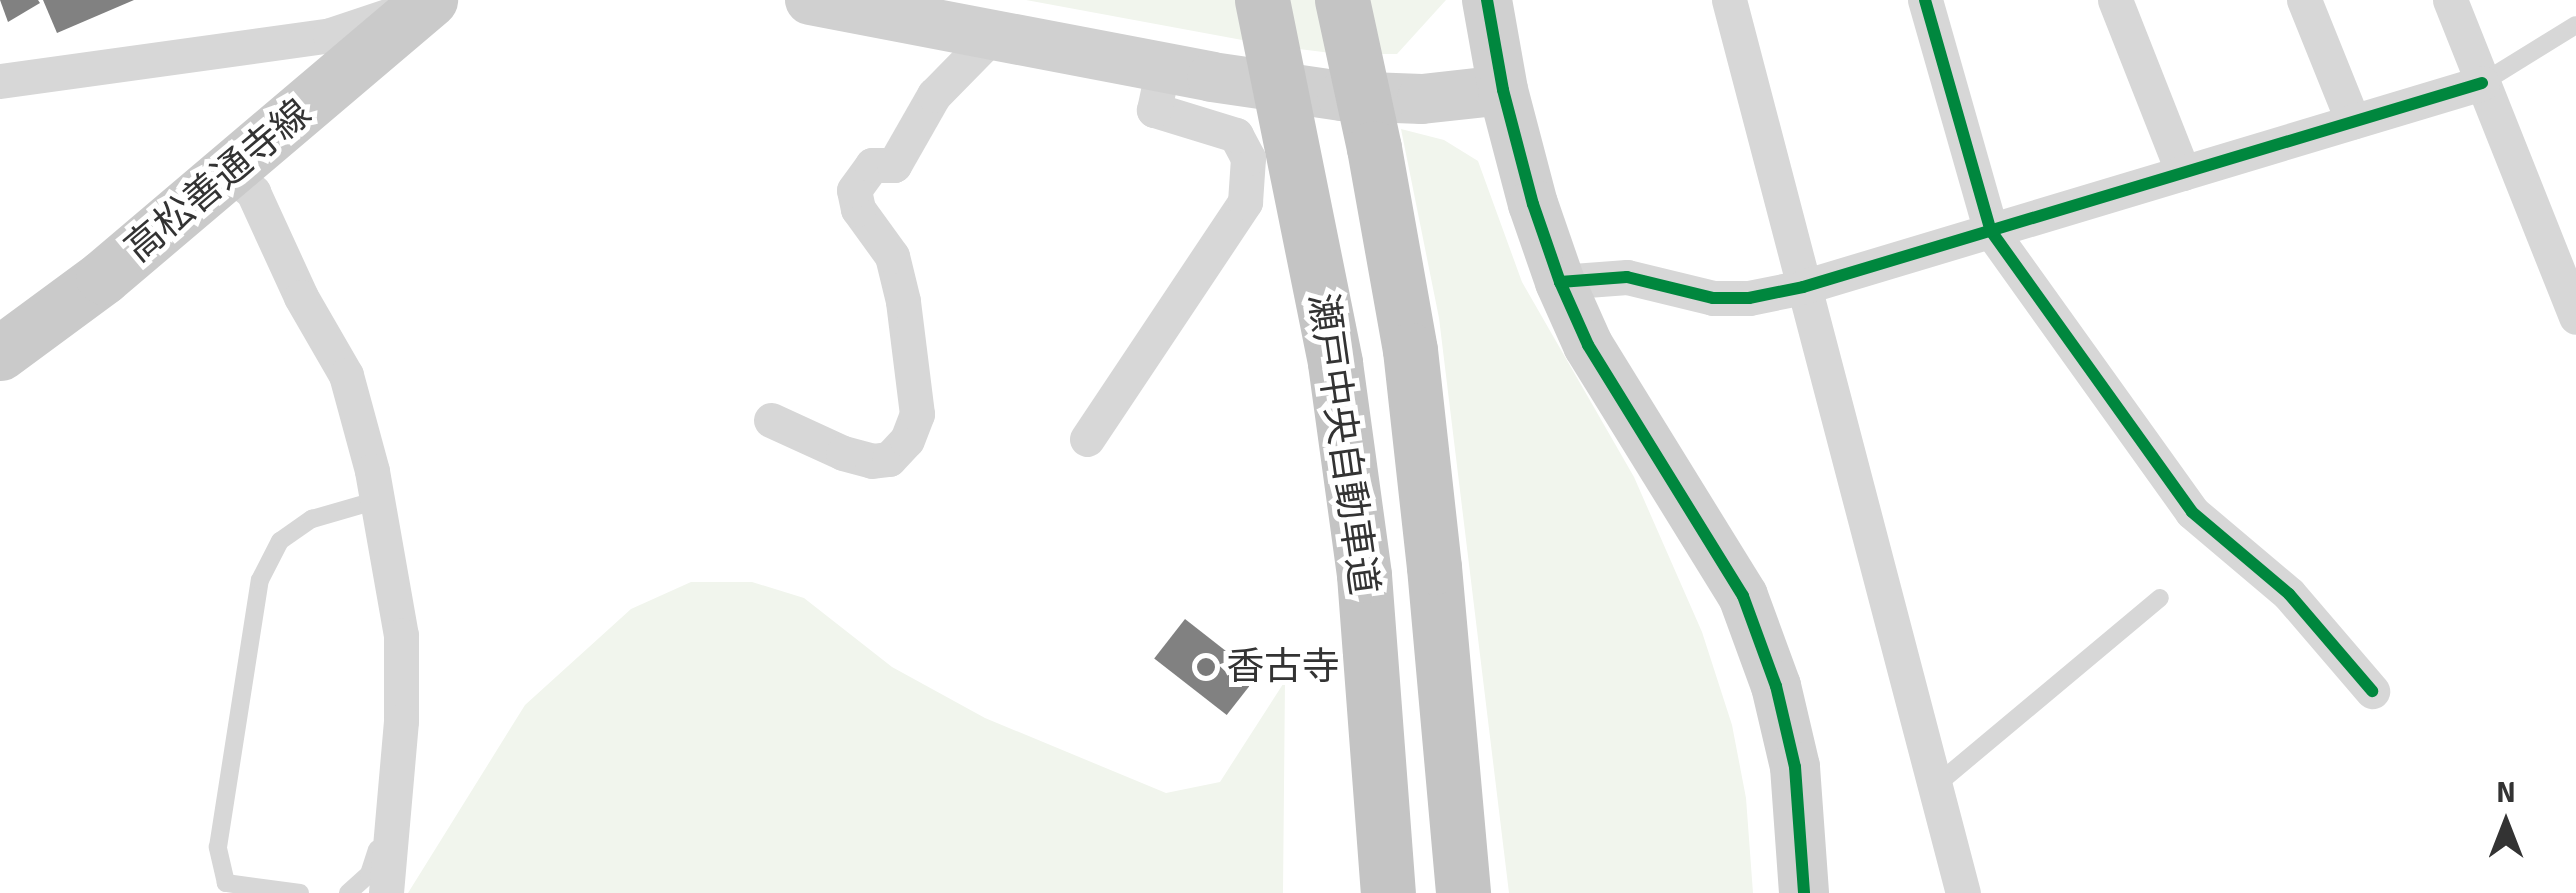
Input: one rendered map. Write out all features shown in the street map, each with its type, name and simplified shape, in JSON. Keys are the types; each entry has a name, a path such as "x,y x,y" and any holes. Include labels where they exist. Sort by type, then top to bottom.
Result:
{"highway":[{"name":"瀬戸中央自動車道","path":"1262,0 1334,362 1364,575 1388,893"},
{"name":"瀬戸中央自動車道","path":"1342,0 1374,148 1410,350 1463,893"}],"main road":[{"name":"高松善通寺線","path":"0,353 53,318 431,1"}],"street":[{"path":"810,0 920,11 993,35 1342,96 1422,99 1502,90"},
{"path":"1487,0 1502,90 1533,204 1560,282 1588,345 1743,596 1776,686 1795,767 1804,893"},
{"path":"1729,0 1963,893"},
{"path":"1926,0 1992,230 2192,512 2290,594 2372,691"},
{"path":"2115,0 2183,173"},
{"path":"2304,0 2353,122"},
{"path":"2450,0 2576,316"},
{"path":"0,81 330,35 431,1"},
{"path":"771,420 843,454 872,461 889,458 907,440 917,414 903,301 892,256 858,209 854,190 872,165 894,165 934,95 993,35"},
{"path":"1087,440 1245,202 1248,158 1236,134 1154,110 1164,67"},
{"path":"1560,282 1627,277 1665,283 1714,298 1749,298 1803,287 2482,83"},
{"path":"229,173 253,192 301,296 346,375 378,500 401,635 386,893"}],"lane":[{"path":"2482,83 2576,25"},
{"path":"300,893 226,883 218,847 260,580 280,540 312,519 378,500"},
{"path":"1935,786 2160,598"},
{"path":"348,893 369,874 394,797"}],"shaded area":[{"path":"1026,0 1446,0 1397,54 1339,54"},
{"path":"1401,129 1444,140 1478,161 1522,282 1634,477 1702,632 1732,725 1746,798 1753,893 1509,893 1439,318"},
{"path":"691,582 752,582 804,598 892,667 985,718 1166,793 1220,782 1285,681 1283,893 408,893 525,705 631,609"}],"building":[{"path":"0,0 38,0 40,3 8,22"},
{"path":"43,0 134,0 57,33"},
{"name":"香古寺","path":"1185,619 1257,676 1227,715 1154,658"}],"cycle path":[{"path":"1487,0 1503,90 1533,204 1560,282 1588,345 1743,596 1776,686 1795,767 1804,893"},
{"path":"1925,0 1991,231 2192,512 2289,594 2372,691"},
{"path":"1560,282 1627,277 1713,298 1749,298 1803,287 2482,83"}],"place":[{"name":"香古寺","path":"1206,667"}]}
